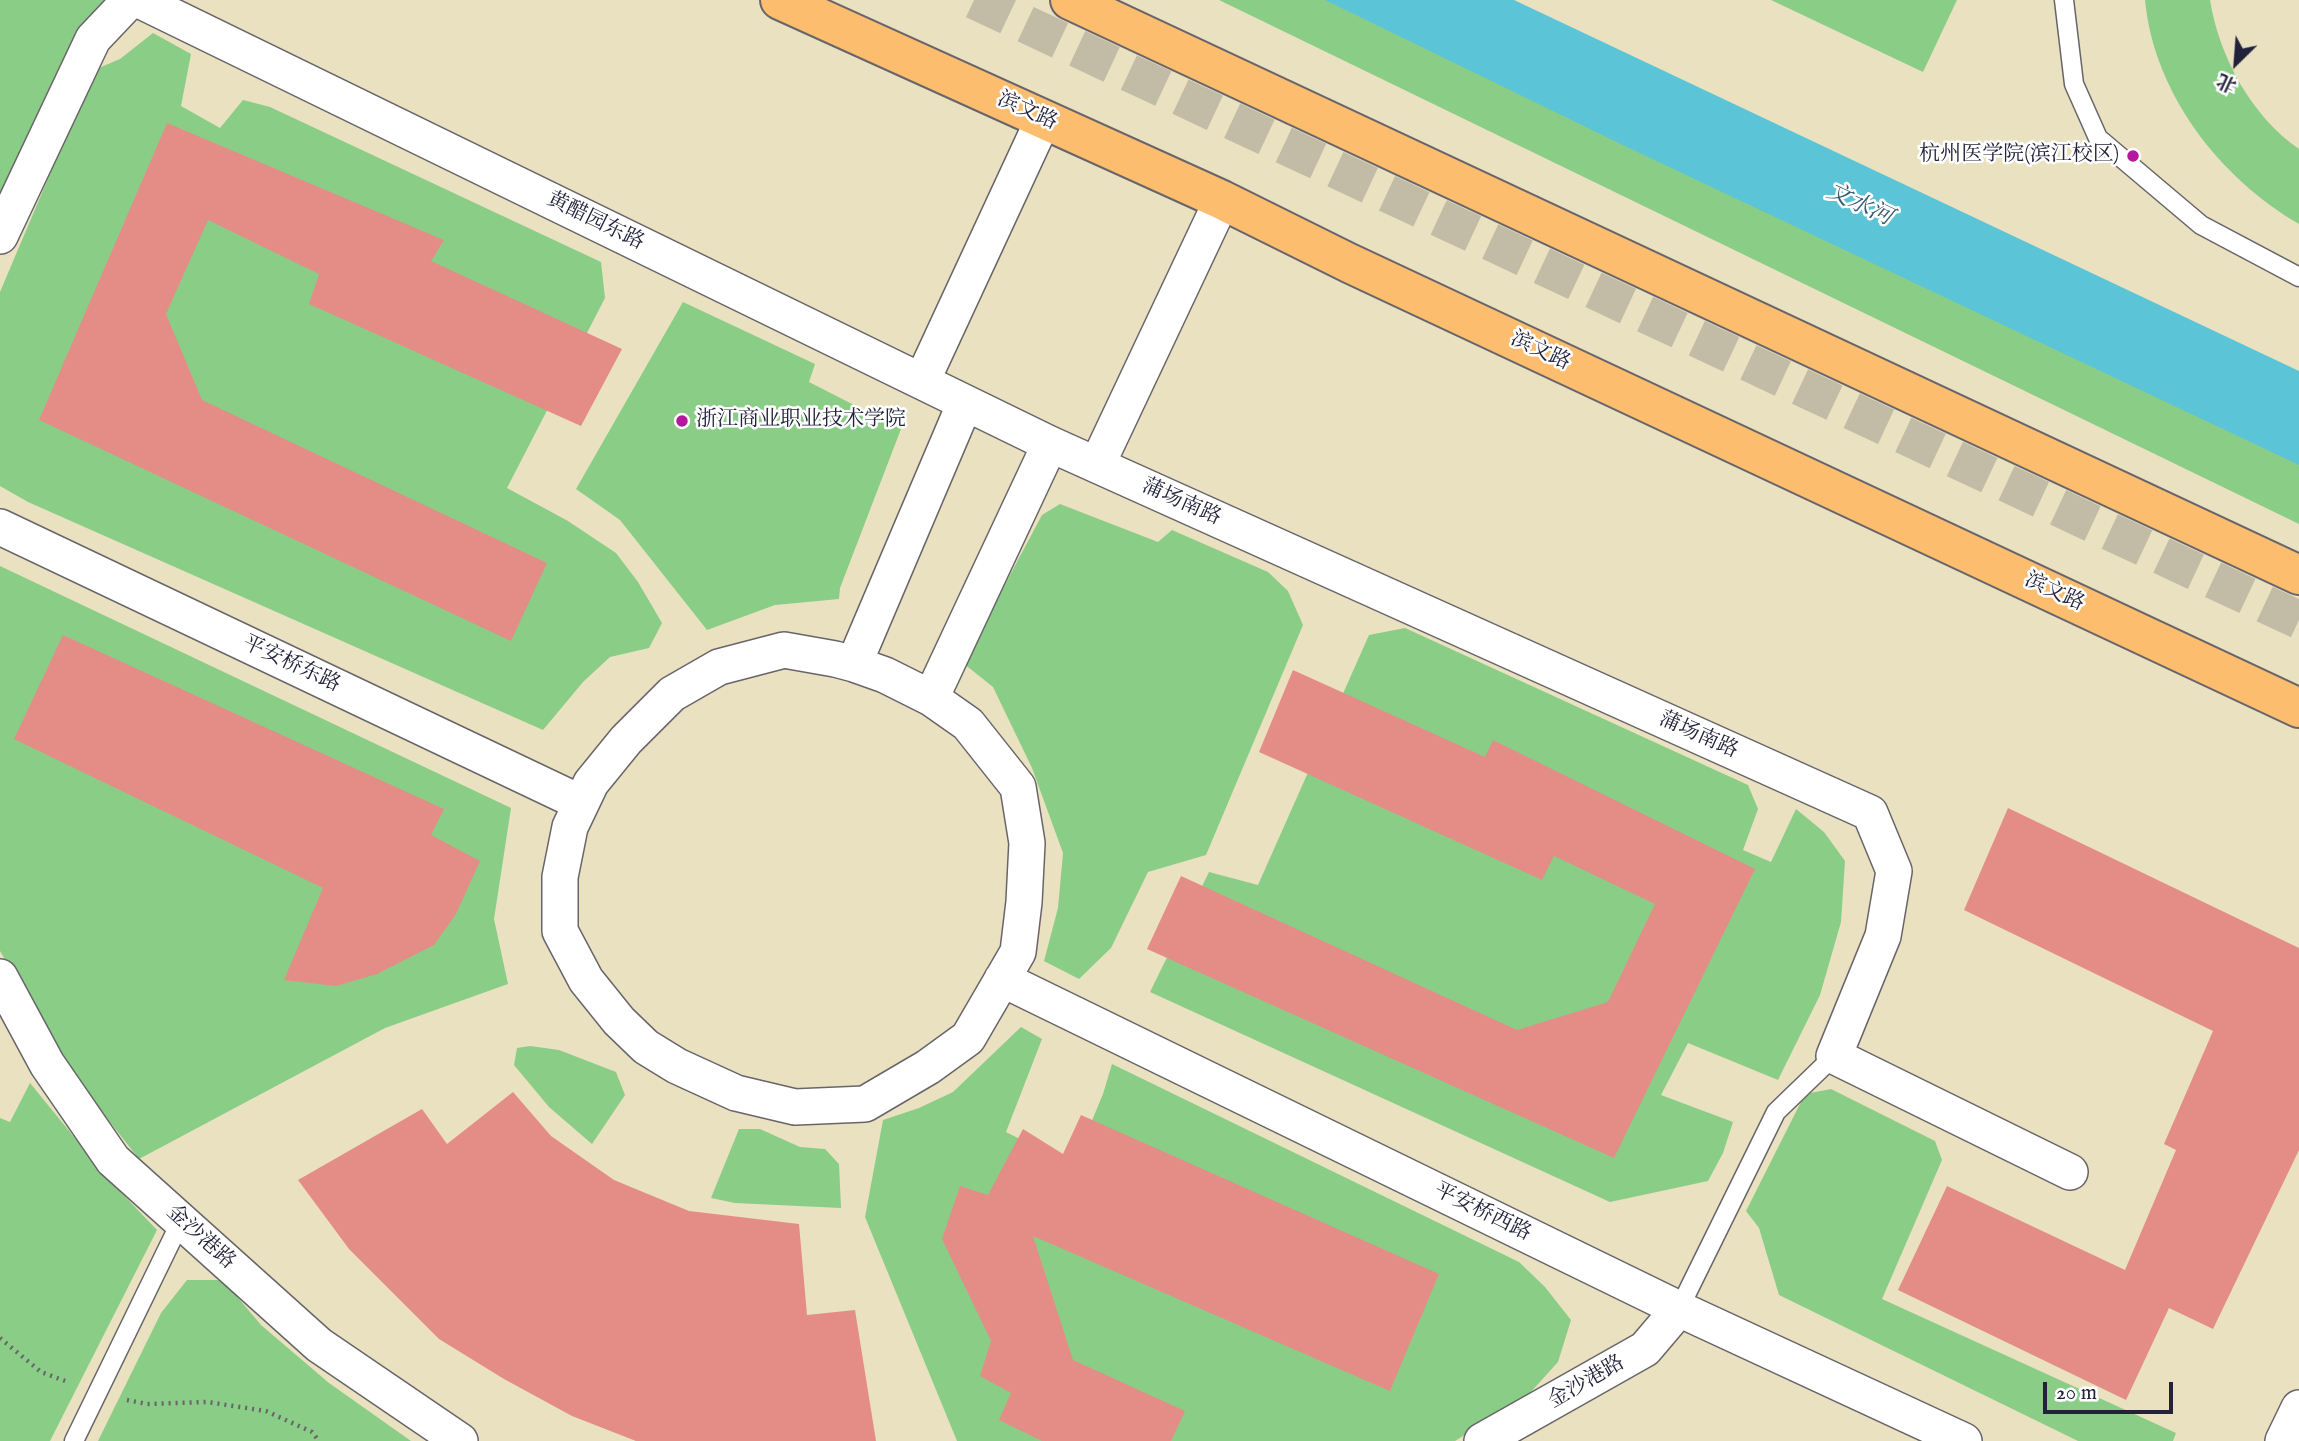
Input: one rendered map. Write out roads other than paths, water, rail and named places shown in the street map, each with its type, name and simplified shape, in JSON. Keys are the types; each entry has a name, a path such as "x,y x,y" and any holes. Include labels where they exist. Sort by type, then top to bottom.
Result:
{"main road":[{"name":"滨文路","path":"780,0 1222,201 2299,708"},
{"path":"1070,0 2299,575"}],"street":[{"path":"0,236 93,39 130,0"},
{"name":"黄醋园东路","path":"139,0 1050,444"},
{"path":"922,382 1044,120"},
{"path":"1097,465 1222,201"},
{"path":"854,664 965,403"},
{"path":"931,698 1050,444"},
{"name":"蒲场南路","path":"1050,444 1870,813 1895,871 1883,936 1834,1056"},
{"name":"平安桥东路","path":"0,527 581,803"},
{"path":"784,650 854,664 931,698 968,724 1018,787 1027,843 1018,952 968,1038 928,1067 865,1104 795,1107 736,1093 677,1066 646,1047 619,1021 586,980 560,931 560,877 570,827 591,783 626,740 672,694 719,667 784,650"},
{"name":"金沙港路","path":"0,977 47,1063 113,1160 319,1345 460,1441"},
{"name":"平安桥西路","path":"1002,979 1679,1309 1964,1441"},
{"path":"1834,1056 2070,1172"},
{"name":"金沙港路","path":"1482,1441 1645,1349 1679,1309"},
{"path":"2284,1441 2299,1408"}],"lane":[{"path":"2064,0 2074,84 2098,138 2201,225 2299,277"},
{"path":"1679,1309 1776,1112 1834,1056"},
{"path":"74,1441 181,1221"}],"water":[{"name":"文水河","path":"1325,0 1514,0 2299,371 2299,465 1627,147"}],"tunnel":[{"path":"974,0 2299,620"}],"place":[{"name":"杭州医学院(滨江校区)","path":"2133,156"},
{"name":"浙江商业职业技术学院","path":"682,421"}]}
